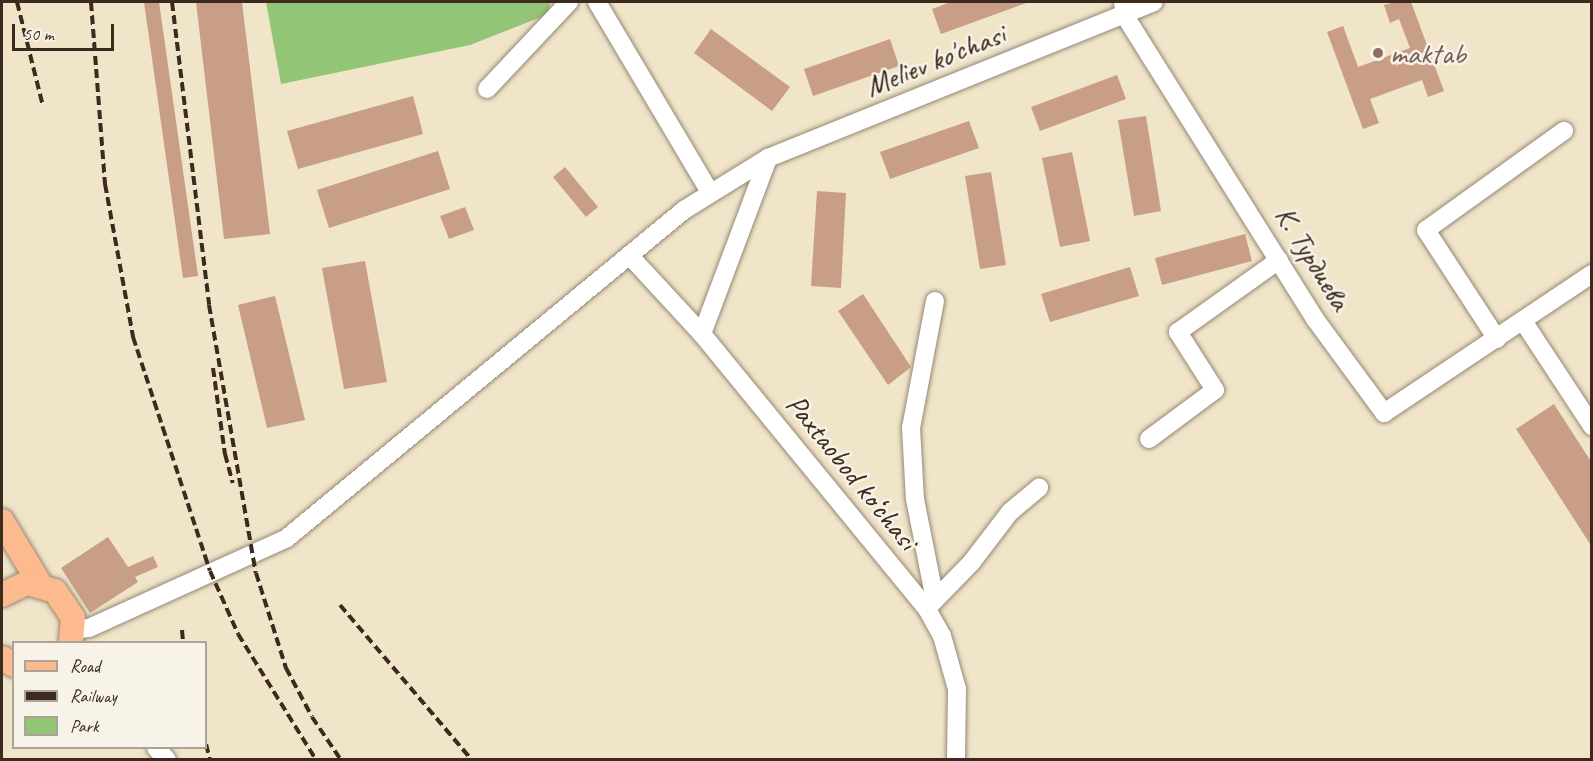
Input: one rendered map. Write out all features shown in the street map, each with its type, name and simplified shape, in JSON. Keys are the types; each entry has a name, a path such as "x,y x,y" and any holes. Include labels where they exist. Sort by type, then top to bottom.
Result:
{"main road":[{"path":"2,521 40,584 63,598 73,618 72,636"},
{"path":"2,595 16,586 40,584"}],"street":[{"path":"487,89 569,2"},
{"path":"597,2 710,192"},
{"name":"Meliev ko'chasi","path":"72,636 288,538 629,255 710,192 768,158 1124,9 1154,2"},
{"name":"К. Турдиева","path":"1124,9 1315,319 1384,413 1592,274"},
{"path":"1497,339 1426,230 1564,131"},
{"path":"702,334 768,158"},
{"name":"Paxtaobod ko‘chasi","path":"629,255 702,334 931,604 957,688 956,759"},
{"path":"1149,439 1215,390 1178,332 1279,260"},
{"path":"931,604 915,499 911,428 935,301"},
{"path":"1523,321 1592,426"},
{"path":"931,604 971,563 1010,512 1039,488"}],"green space":[{"path":"266,2 550,2 549,14 470,45 281,84"}],"building":[{"path":"144,2 159,2 198,276 183,278"},
{"path":"196,2 242,2 270,234 224,239"},
{"path":"951,2 1026,3 941,34 932,9"},
{"path":"1411,2 1444,91 1428,97 1422,80 1370,99 1379,123 1363,129 1327,32 1343,26 1358,67 1410,48 1399,19 1390,23 1384,5"},
{"path":"711,29 790,87 772,111 694,53"},
{"path":"890,39 899,66 813,96 804,69"},
{"path":"1117,75 1126,99 1040,131 1031,107"},
{"path":"413,96 423,134 298,169 287,131"},
{"path":"1146,116 1161,211 1134,216 1118,120"},
{"path":"969,121 979,148 890,179 880,152"},
{"path":"438,151 450,189 329,228 317,190"},
{"path":"1072,152 1090,241 1060,247 1042,158"},
{"path":"565,167 598,207 586,217 553,177"},
{"path":"991,172 1006,265 980,269 965,176"},
{"path":"817,191 846,193 841,288 811,286"},
{"path":"465,207 474,230 449,239 440,216"},
{"path":"1245,234 1252,261 1162,285 1155,258"},
{"path":"365,261 387,382 344,389 322,268"},
{"path":"1130,267 1139,296 1050,322 1041,294"},
{"path":"863,294 911,367 888,385 838,311"},
{"path":"275,296 305,420 267,428 238,305"},
{"path":"1554,404 1592,463 1592,547 1516,429"},
{"path":"108,537 128,567 153,556 158,567 135,577 138,582 90,613 61,568"}],"railway":[{"path":"17,2 43,106"},
{"path":"91,2 105,184 133,337 210,571 238,634 316,760"},
{"path":"172,2 209,305 256,573 286,668 312,717 341,760"},
{"path":"213,368 225,454 233,483"},
{"path":"340,605 472,760"},
{"path":"182,630 183,641"},
{"path":"207,748 210,760"}],"place":[{"name":"maktab","path":"1378,53"}]}
